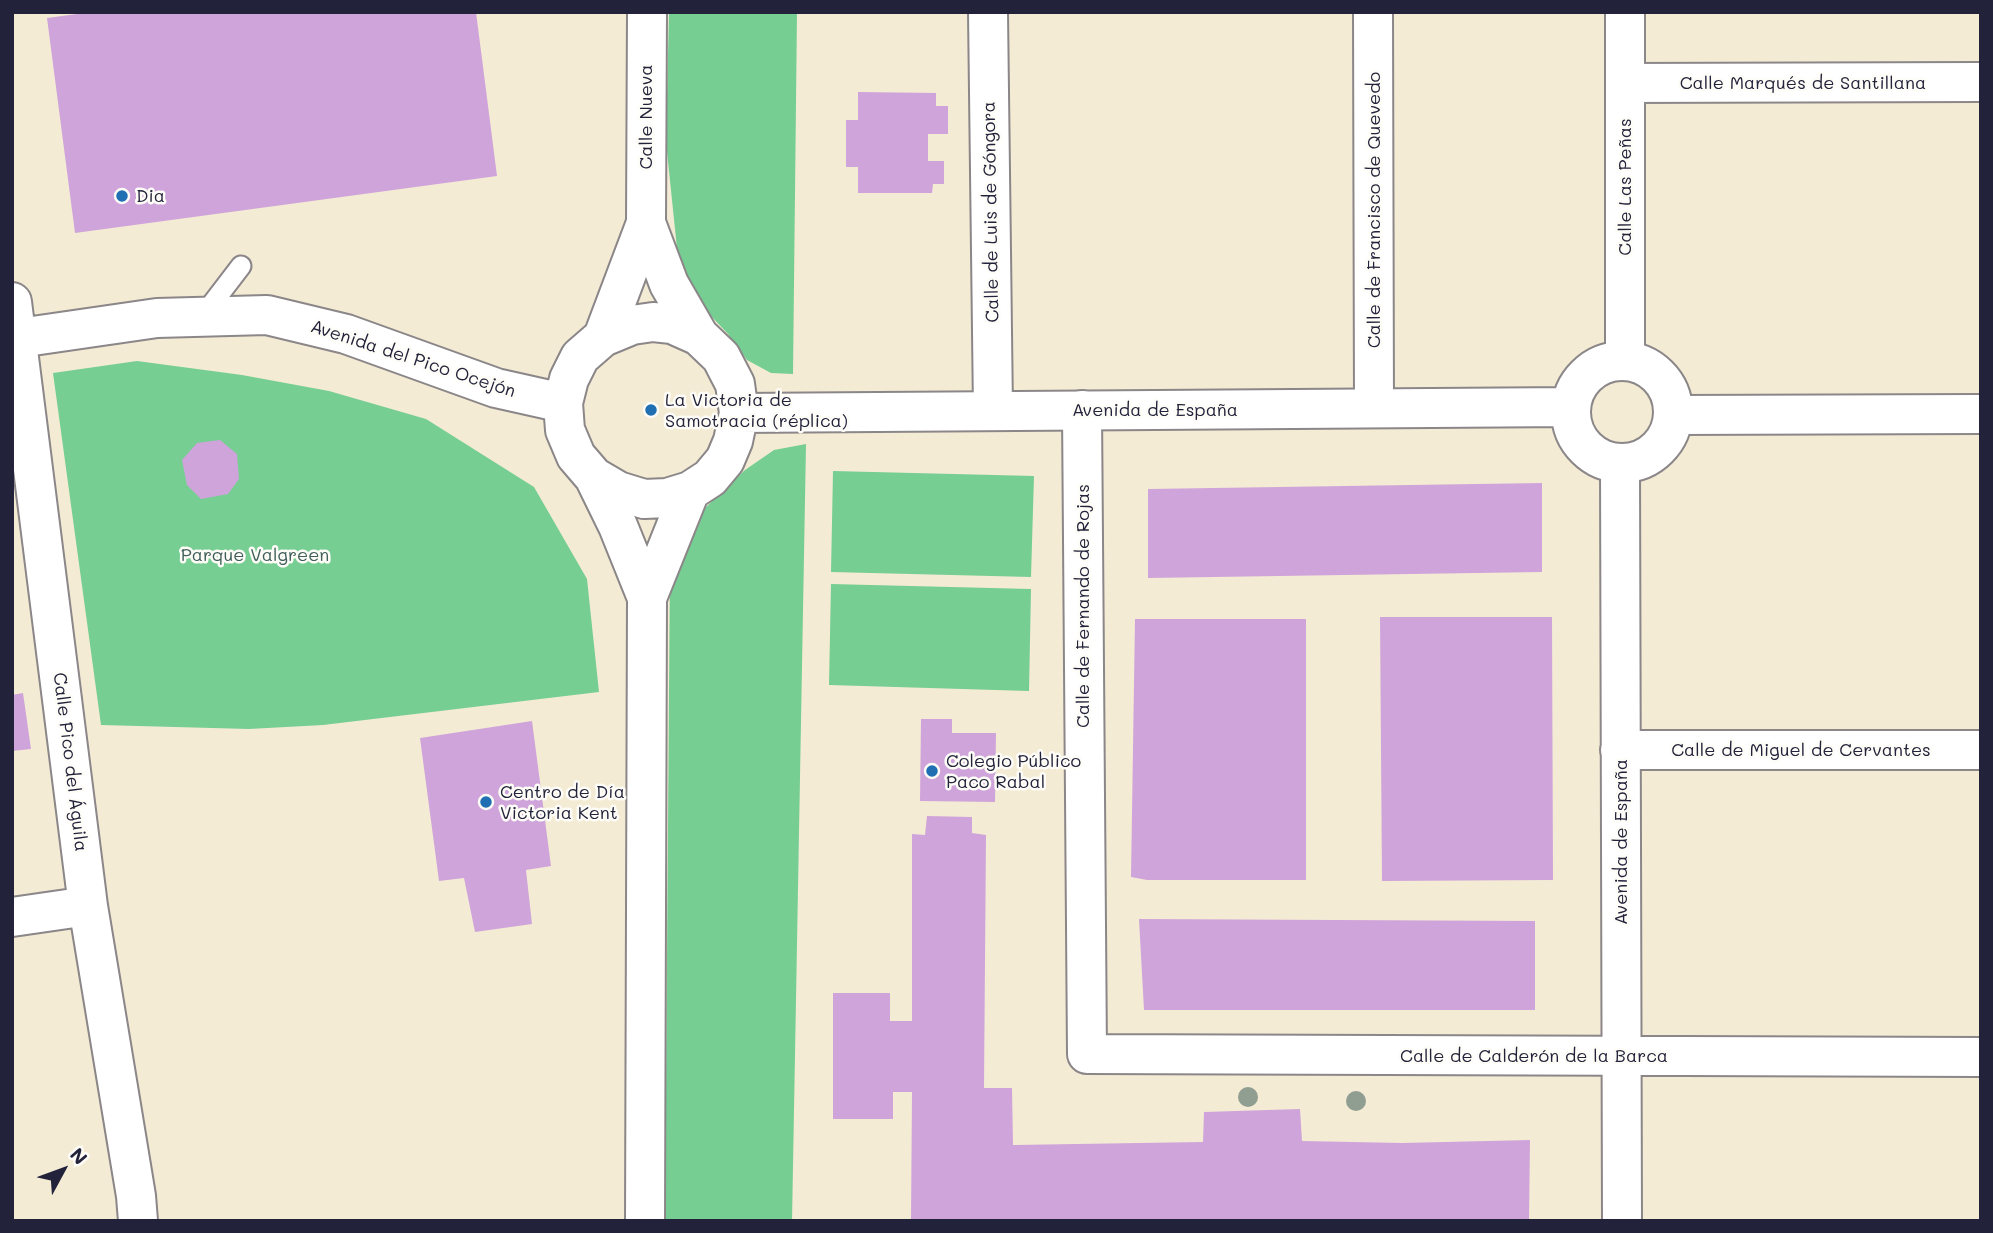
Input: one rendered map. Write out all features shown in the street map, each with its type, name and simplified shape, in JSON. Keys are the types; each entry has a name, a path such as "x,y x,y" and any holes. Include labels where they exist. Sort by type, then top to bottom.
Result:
{"street":[{"name":"Calle Nueva","path":"603,337 646,223 647,12"},
{"name":"Calle de Luis de Góngora","path":"988,12 993,411"},
{"name":"Calle de Francisco de Quevedo","path":"1373,12 1374,408"},
{"name":"Calle Las Peñas","path":"1625,12 1625,361"},
{"name":"Calle Marqués de Santillana","path":"1625,83 1981,82"},
{"name":"Calle Nueva","path":"646,223 669,284 699,336"},
{"name":"Avenida del Pico Ocejón","path":"14,327 157,318 267,315 346,334 495,388 563,403"},
{"path":"594,477 618,491 644,499 667,498 690,491 710,478 725,460 733,440 738,413 735,384 721,357 699,336 673,324 653,322 632,325 603,337 580,357 569,379 563,403 565,430 576,456 594,477 618,526 647,598"},
{"name":"Calle Pico del Águila","path":"14,327 88,906 138,1221"},
{"path":"1625,361 1641,364 1655,372 1665,384 1674,415 1662,444 1651,455 1636,462 1620,464 1604,461 1578,439 1571,424 1570,407 1574,391 1583,378 1595,368 1609,362 1625,361"},
{"name":"Avenida de España","path":"738,413 1570,407"},
{"name":"Calle de Fernando de Rojas","path":"1082,410 1087,1054"},
{"path":"1674,415 1981,414"},
{"name":"Avenida de España","path":"1620,464 1622,1221"},
{"path":"645,1221 647,598 690,491"},
{"name":"Calle de Miguel de Cervantes","path":"1620,750 1981,750"},
{"path":"12,917 88,906"},
{"name":"Calle de Calderón de la Barca","path":"1087,1054 1981,1057"}],"lane":[{"path":"202,317 241,266"}],"green space":[{"path":"669,12 797,12 793,374 771,373 747,360 728,334 681,287 666,142"},
{"name":"Parque Valgreen","path":"137,361 242,375 329,391 426,419 534,487 587,579 599,692 323,725 249,729 101,725 53,373"},
{"path":"806,444 792,1221 665,1221 670,562 706,507 745,470 774,450"},
{"path":"833,471 1034,476 1031,577 831,572"},
{"path":"831,584 1031,589 1029,691 829,685"}],"building":[{"path":"92,12 476,12 497,176 75,233 47,18"},
{"path":"858,92 936,93 936,106 948,106 948,134 928,134 928,161 944,161 944,184 933,184 932,193 858,193 858,167 846,167 846,120 858,120"},
{"path":"220,440 237,454 239,479 228,494 201,499 187,485 182,460 197,443"},
{"path":"1542,483 1542,572 1148,578 1148,489"},
{"path":"1380,617 1552,617 1553,880 1382,881"},
{"path":"1135,619 1306,619 1306,880 1147,880 1131,877"},
{"path":"23,693 31,749 12,751 12,695"},
{"path":"921,719 952,719 952,733 996,733 995,802 920,801"},
{"name":"Centro de Día Victoria Kent","path":"532,721 551,866 526,870 532,924 475,932 464,878 439,881 420,738"},
{"path":"927,816 972,817 972,833 986,835 984,1088 1012,1088 1013,1145 1203,1142 1204,1112 1300,1109 1302,1141 1402,1143 1530,1140 1529,1221 911,1221 912,1092 893,1092 893,1119 833,1119 833,993 890,993 890,1021 912,1021 912,834 925,835"},
{"path":"1139,919 1535,921 1535,1010 1144,1010"}],"place":[{"name":"Dia","path":"122,196"},
{"name":"La Victoria de Samotracia (réplica)","path":"651,410"},
{"name":"Colegio Público Paco Rabal","path":"932,771"},
{"name":"Centro de Día Victoria Kent","path":"486,802"}]}
